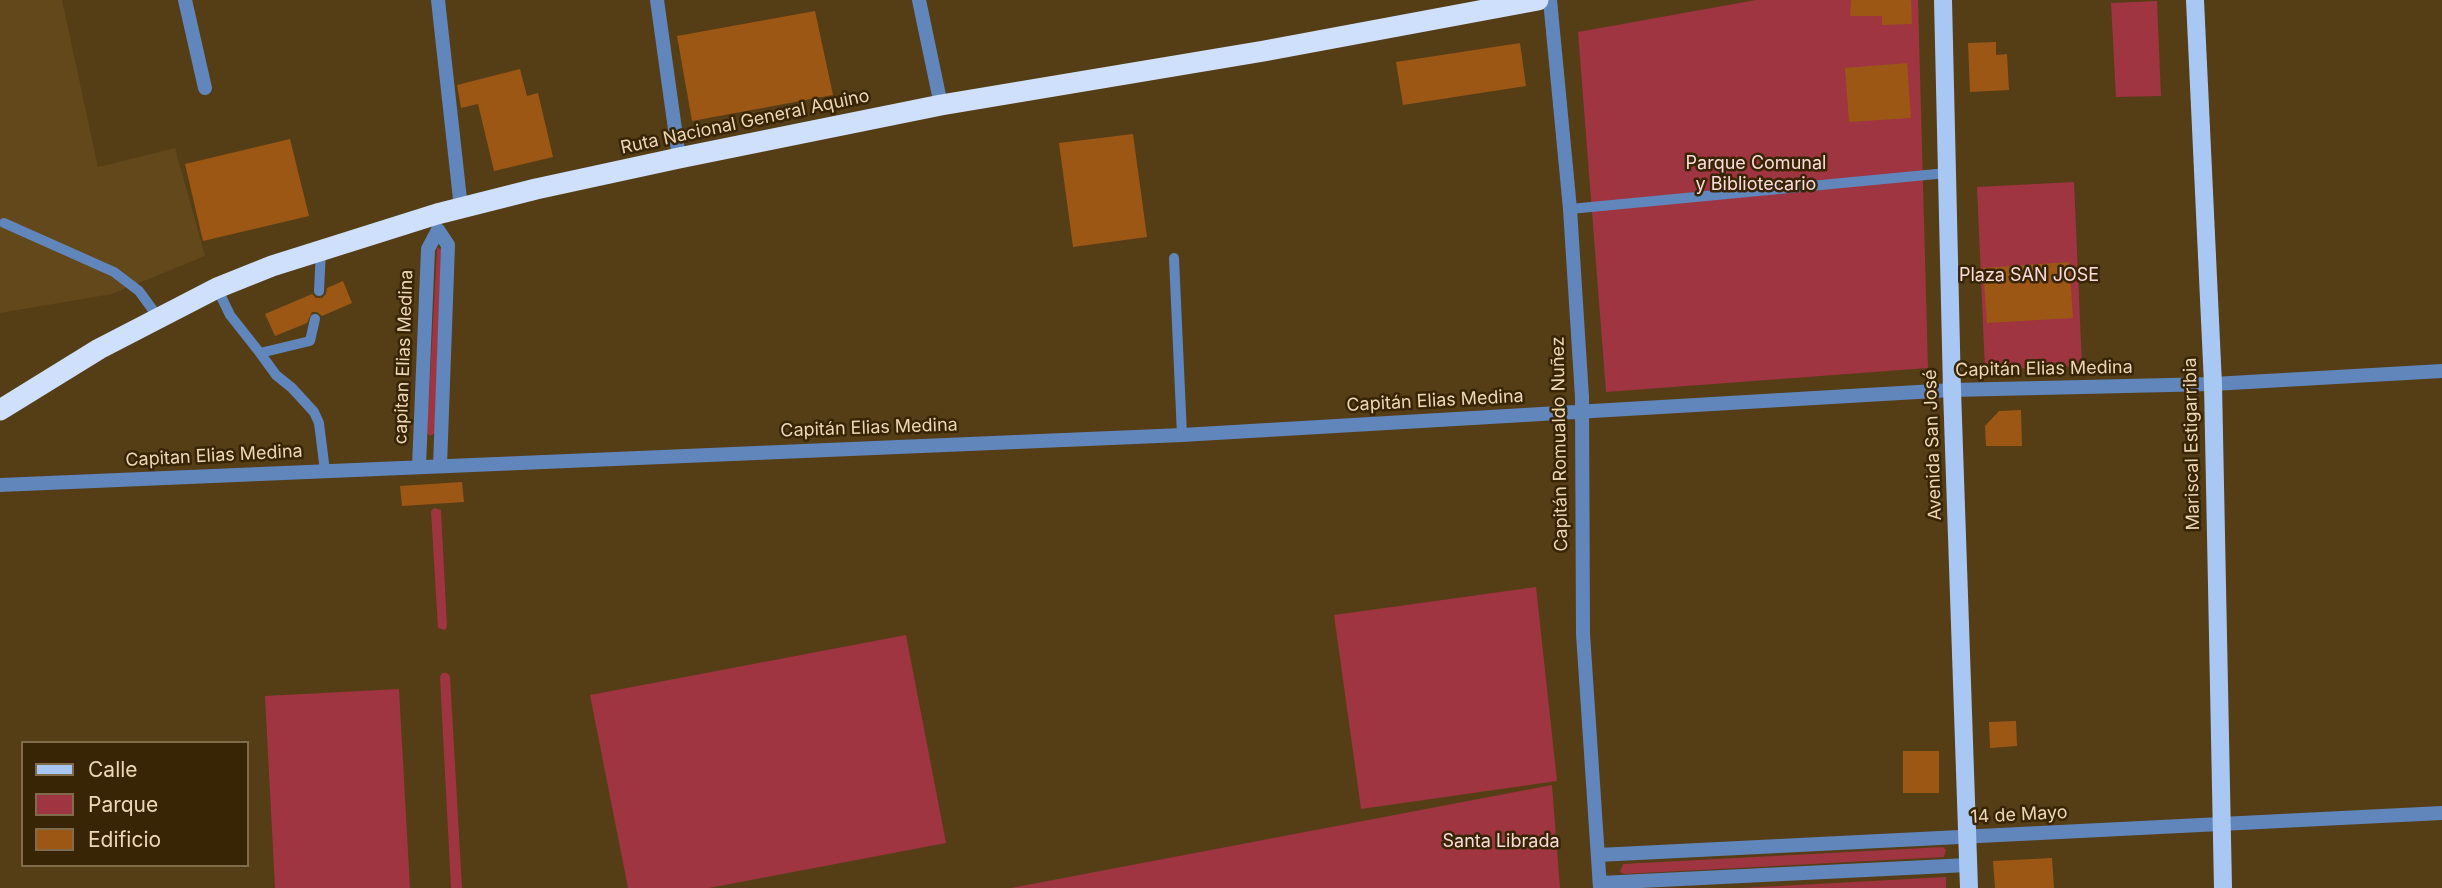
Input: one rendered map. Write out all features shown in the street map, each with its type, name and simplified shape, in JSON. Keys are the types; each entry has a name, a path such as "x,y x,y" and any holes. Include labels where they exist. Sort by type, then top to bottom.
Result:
{"highway":[{"name":"Ruta Nacional General Aquino","path":"0,410 99,349 217,288 321,250 438,222 461,208 679,158 941,105 1264,51 1538,0"}],"main road":[{"name":"Avenida San José","path":"1943,0 1952,390 1969,888"},
{"name":"Mariscal Estigarribia","path":"2195,0 2213,384 2222,888"}],"street":[{"path":"185,0 205,88"},
{"path":"438,0 461,208"},
{"path":"657,0 679,158"},
{"path":"919,0 941,105"},
{"name":"Capitán Romualdo Nuñez","path":"1550,0 1570,209 1583,412 1583,634 1600,886"},
{"path":"430,466 448,245 438,222"},
{"name":"Capitan Elias Medina","path":"428,249 438,222"},
{"name":"capitan Elias Medina","path":"428,249 430,466"},
{"name":"Capitán Elias Medina","path":"430,466 1182,435 1952,390 2213,384 2442,371"},
{"name":"Capitan Elias Medina","path":"0,485 430,466"},
{"name":"14 de Mayo","path":"1598,855 2442,813"},
{"path":"1600,886 1968,865"}],"lane":[{"path":"1570,209 1947,173"},
{"path":"4,223 114,272 139,292 158,317"},
{"path":"319,291 321,250"},
{"path":"1174,258 1182,435"},
{"path":"217,288 230,315 276,375 314,412 319,423 325,471"},
{"path":"260,352 310,341 315,319"}],"shaded area":[{"path":"0,0 62,0 98,167 175,148 205,256 112,294 0,313"}],"green space":[{"name":"Parque Comunal y Bibliotecario","path":"1756,0 1918,0 1928,368 1606,392 1578,32"},
{"path":"2157,1 2161,96 2116,97 2111,3"},
{"name":"Plaza SAN JOSE","path":"2074,182 2082,366 1985,370 1977,187"},
{"path":"437,248 441,249 435,433 430,436 427,433"},
{"path":"434,508 441,510 445,630 438,628 431,511"},
{"path":"1536,587 1557,781 1361,809 1334,615"},
{"path":"906,635 946,843 709,888 628,888 590,695"},
{"path":"442,673 450,676 462,888 451,888 440,677"},
{"path":"399,689 410,888 275,888 265,696"},
{"name":"Santa Librada","path":"1552,785 1560,888 1011,888"},
{"path":"1943,847 1946,850 1944,857 1624,874 1620,872 1623,864"},
{"path":"1946,877 1946,888 1742,888"}],"building":[{"path":"1851,0 1911,0 1912,24 1882,25 1882,16 1850,16"},
{"path":"815,11 833,95 692,121 677,36"},
{"path":"1996,42 1996,55 2007,54 2009,90 1970,92 1968,43"},
{"path":"1520,43 1526,86 1403,105 1396,62"},
{"path":"1907,63 1911,118 1849,122 1845,68"},
{"path":"520,69 527,96 538,93 553,157 494,171 478,104 461,108 457,85"},
{"path":"1133,134 1147,237 1073,247 1059,143"},
{"path":"290,139 309,216 203,241 185,164"},
{"path":"2069,262 2073,318 1987,323 1983,268"},
{"path":"343,281 352,303 322,316 312,312 307,323 275,336 265,314 312,294 316,298 322,298 327,288"},
{"path":"2021,410 2022,446 1986,446 1985,426 1999,411"},
{"path":"462,482 464,502 402,506 400,486"},
{"path":"2016,721 2017,746 1990,748 1989,722"},
{"path":"1903,751 1939,751 1939,793 1903,793"},
{"path":"2052,858 2054,888 1995,888 1993,861"}]}
